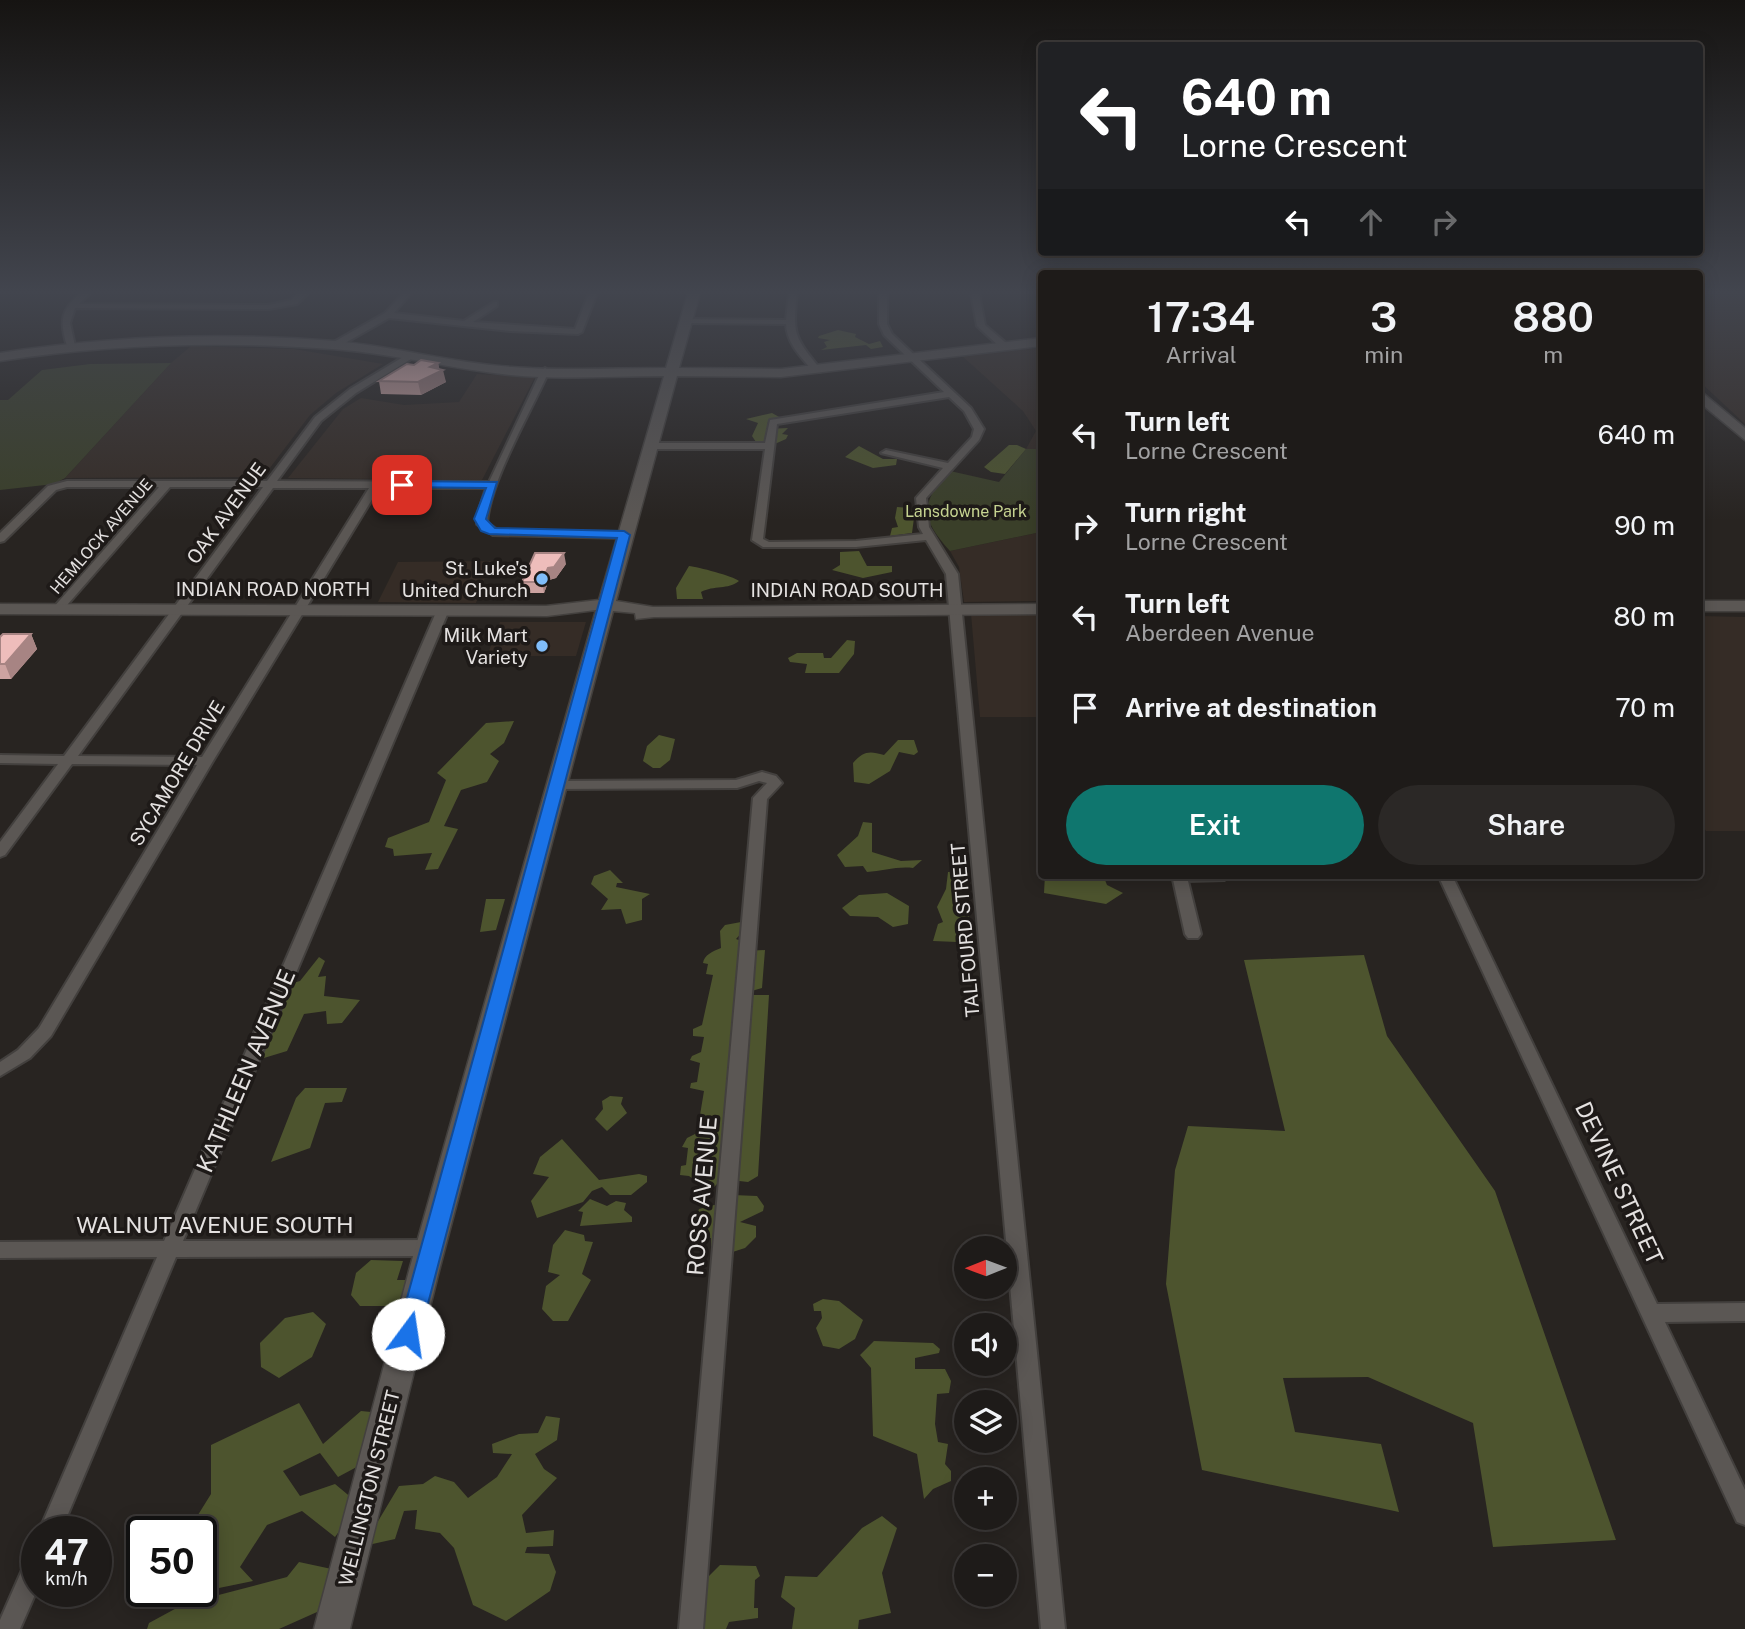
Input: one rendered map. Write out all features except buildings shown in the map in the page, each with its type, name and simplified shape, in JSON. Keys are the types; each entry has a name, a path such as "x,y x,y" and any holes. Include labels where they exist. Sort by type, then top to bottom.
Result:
{"main road":[{"path":"504,369 671,374 824,369"},
{"name":"WELLINGTON STREET","path":"332,1629 430,1248 555,785 672,369"},
{"path":"1703,398 1745,436"},
{"path":"1703,606 1745,606"},
{"name":"INDIAN ROAD NORTH","path":"0,609 547,611 556,616 603,611"},
{"name":"INDIAN ROAD SOUTH","path":"603,611 639,615 653,612 1038,610"}],"street":[{"name":"OAK AVENUE","path":"0,852 318,419 333,405 389,369"},
{"name":"TALFOURD STREET","path":"924,369 968,411 979,429 976,438 921,498 924,527 952,574 1053,1629"},
{"path":"545,371 480,519 485,528 493,531 624,535"},
{"path":"930,536 856,544 761,544 757,540 772,425 779,419 950,394"},
{"path":"650,446 771,446"},
{"path":"886,453 948,466"},
{"name":"HEMLOCK AVENUE","path":"57,610 168,483"},
{"path":"0,539 52,488 67,484 493,485"},
{"name":"SYCAMORE DRIVE","path":"0,1070 24,1055 45,1032 206,761 376,485"},
{"name":"KATHLEEN AVENUE","path":"56,1516 443,611"},
{"path":"0,760 206,761"},
{"name":"ROSS AVENUE","path":"555,785 737,783 754,777 767,777 775,783 760,798 691,1629"},
{"path":"1180,879 1193,934"},
{"name":"DEVINE STREET","path":"1447,879 1745,1514"},
{"name":"WALNUT AVENUE SOUTH","path":"0,1250 430,1248"},
{"path":"1651,1312 1745,1312"},
{"path":"8,1629 21,1599"}],"shaded area":[{"path":"165,369 375,369 336,393 310,415 263,477 65,478"},
{"path":"977,369 1038,369 1038,449 1026,449 1036,431 1023,411"},
{"path":"1703,369 1745,369 1745,424 1703,385"},
{"path":"477,374 535,377 482,480 288,478 343,409 361,398 404,405 459,402"},
{"path":"1038,533 1038,601 964,602 959,567 950,551"},
{"path":"491,561 476,603 378,602 398,562"},
{"path":"1038,613 1038,717 980,717 971,614"},
{"path":"1703,616 1745,617 1745,831 1706,831 1703,828"},
{"path":"500,622 586,622 576,656 487,656"}],"green space":[{"path":"165,369 65,478 54,484 0,490 0,400 8,400 42,370"},
{"path":"772,413 781,418 767,423 770,425 766,429 788,428 782,434 788,435 786,439 777,443 756,442 752,436 758,423 746,419"},
{"path":"1009,445 1026,449 1005,474 991,472 984,467"},
{"path":"859,446 883,459 897,459 896,465 873,468 845,457"},
{"name":"Lansdowne Park","path":"1026,449 1038,449 1038,533 950,551 933,530 929,520 929,502 940,482 950,471 999,482"},
{"path":"897,507 911,508 914,518 912,533 890,536 892,528 898,527 895,518"},
{"path":"859,551 867,566 892,566 892,572 863,578 832,570 840,565 840,552"},
{"path":"689,566 723,574 739,581 730,586 701,592 703,599 677,599 676,588"},
{"path":"847,640 855,641 854,654 839,673 805,673 807,664 790,662 788,658 797,653 823,653 824,658 831,658"},
{"path":"514,721 504,743 490,754 499,761 487,782 461,790 444,826 458,829 438,869 425,870 432,853 394,856 393,849 385,847 388,838 429,822 446,780 437,773 486,723"},
{"path":"659,735 675,739 670,760 660,768 653,768 643,761 647,746"},
{"path":"898,740 914,740 918,752 914,755 899,752 890,771 869,784 854,782 853,763 857,759 867,753 884,755"},
{"path":"863,822 872,823 872,852 901,861 922,860 913,868 867,872 863,866 845,867 837,855 858,836"},
{"path":"610,870 623,883 617,883 616,887 650,894 642,899 642,920 626,924 621,909 601,910 608,899 591,884 594,876"},
{"path":"961,871 969,883 961,885 962,889 970,894 968,936 957,942 933,941 938,924 943,922 937,907 946,889 948,872"},
{"path":"1045,879 1105,879 1107,885 1123,893 1106,904 1044,893"},
{"path":"887,893 909,906 908,924 893,927 878,917 850,916 842,908 859,895"},
{"path":"486,899 505,899 496,930 480,932"},
{"path":"741,922 747,927 736,939 744,942 744,951 765,950 762,988 741,994 739,1001 753,995 769,995 758,1176 748,1182 722,1179 710,1191 689,1176 680,1175 681,1166 686,1165 688,1148 682,1147 687,1138 697,1133 704,1091 690,1088 691,1083 697,1082 700,1063 690,1060 701,1052 704,1037 693,1036 693,1029 702,1025 713,975 706,974 708,964 703,963 704,960 721,948 720,931 725,925"},
{"path":"1364,955 1387,1036 1495,1191 1616,1540 1493,1547 1473,1423 1368,1377 1283,1378 1295,1432 1381,1444 1399,1512 1202,1470 1166,1284 1175,1170 1188,1126 1285,1131 1244,960"},
{"path":"319,957 325,961 318,977 326,976 324,996 360,1000 342,1023 327,1024 326,1011 304,1014 287,1051 254,1061 293,983 300,981"},
{"path":"305,1088 347,1088 342,1102 325,1103 310,1148 271,1162 296,1098"},
{"path":"610,1096 623,1097 621,1104 627,1113 607,1131 595,1119 603,1109 602,1101"},
{"path":"562,1139 599,1180 639,1174 647,1176 647,1182 631,1195 610,1195 602,1187 592,1191 583,1202 537,1218 531,1201 549,1177 533,1174 540,1157"},
{"path":"733,1195 757,1196 764,1206 763,1211 740,1222 756,1226 756,1237 745,1248 711,1259 711,1238 696,1235 691,1230 699,1209 714,1205 728,1207"},
{"path":"590,1199 607,1206 616,1201 626,1203 624,1210 632,1217 632,1222 580,1226 583,1212 578,1211"},
{"path":"565,1230 584,1235 585,1241 593,1242 582,1274 591,1280 568,1321 553,1321 542,1309 546,1286 560,1275 548,1272 553,1245"},
{"path":"371,1260 403,1261 397,1280 412,1280 412,1292 395,1306 360,1306 351,1295 356,1273"},
{"path":"823,1299 839,1301 863,1320 855,1339 839,1349 823,1346 816,1328 822,1318 821,1311 814,1311 813,1304"},
{"path":"313,1312 326,1324 312,1357 279,1378 261,1367 260,1343 285,1318"},
{"path":"874,1341 933,1343 940,1349 939,1353 915,1358 915,1369 945,1369 951,1381 949,1393 937,1394 935,1424 938,1442 948,1444 945,1464 951,1471 951,1481 933,1489 924,1499 917,1454 873,1436 871,1368 860,1355"},
{"path":"299,1403 323,1444 361,1411 381,1413 366,1462 338,1477 320,1453 283,1471 300,1496 335,1484 359,1504 335,1537 302,1511 267,1525 240,1567 253,1581 217,1588 217,1516 197,1516 211,1494 211,1445"},
{"path":"546,1416 560,1418 557,1440 535,1454 544,1469 557,1478 522,1515 526,1533 554,1530 553,1546 527,1547 525,1553 549,1554 556,1572 550,1591 506,1621 473,1605 454,1548 440,1533 415,1529 417,1510 404,1511 395,1539 368,1545 371,1533 399,1486 423,1484 435,1476 454,1482 468,1498 497,1477 512,1454 493,1453 492,1444 519,1434 538,1433"},
{"path":"882,1516 897,1528 882,1573 891,1613 859,1620 858,1629 792,1629 795,1608 781,1597 785,1576 817,1577 862,1528"},
{"path":"299,1562 341,1571 326,1608 279,1629 147,1629 149,1623 178,1607 217,1607 217,1595 287,1577"},
{"path":"720,1565 756,1566 760,1576 755,1580 754,1608 758,1608 758,1618 729,1622 726,1629 695,1629 699,1586"}],"place":[{"name":"St. Luke's United Church","path":"542,579"},
{"name":"Milk Mart Variety","path":"542,646"}],"route":[{"path":"402,485 493,485 480,519 485,528 493,531 507,534 624,535 408,1334"}]}
